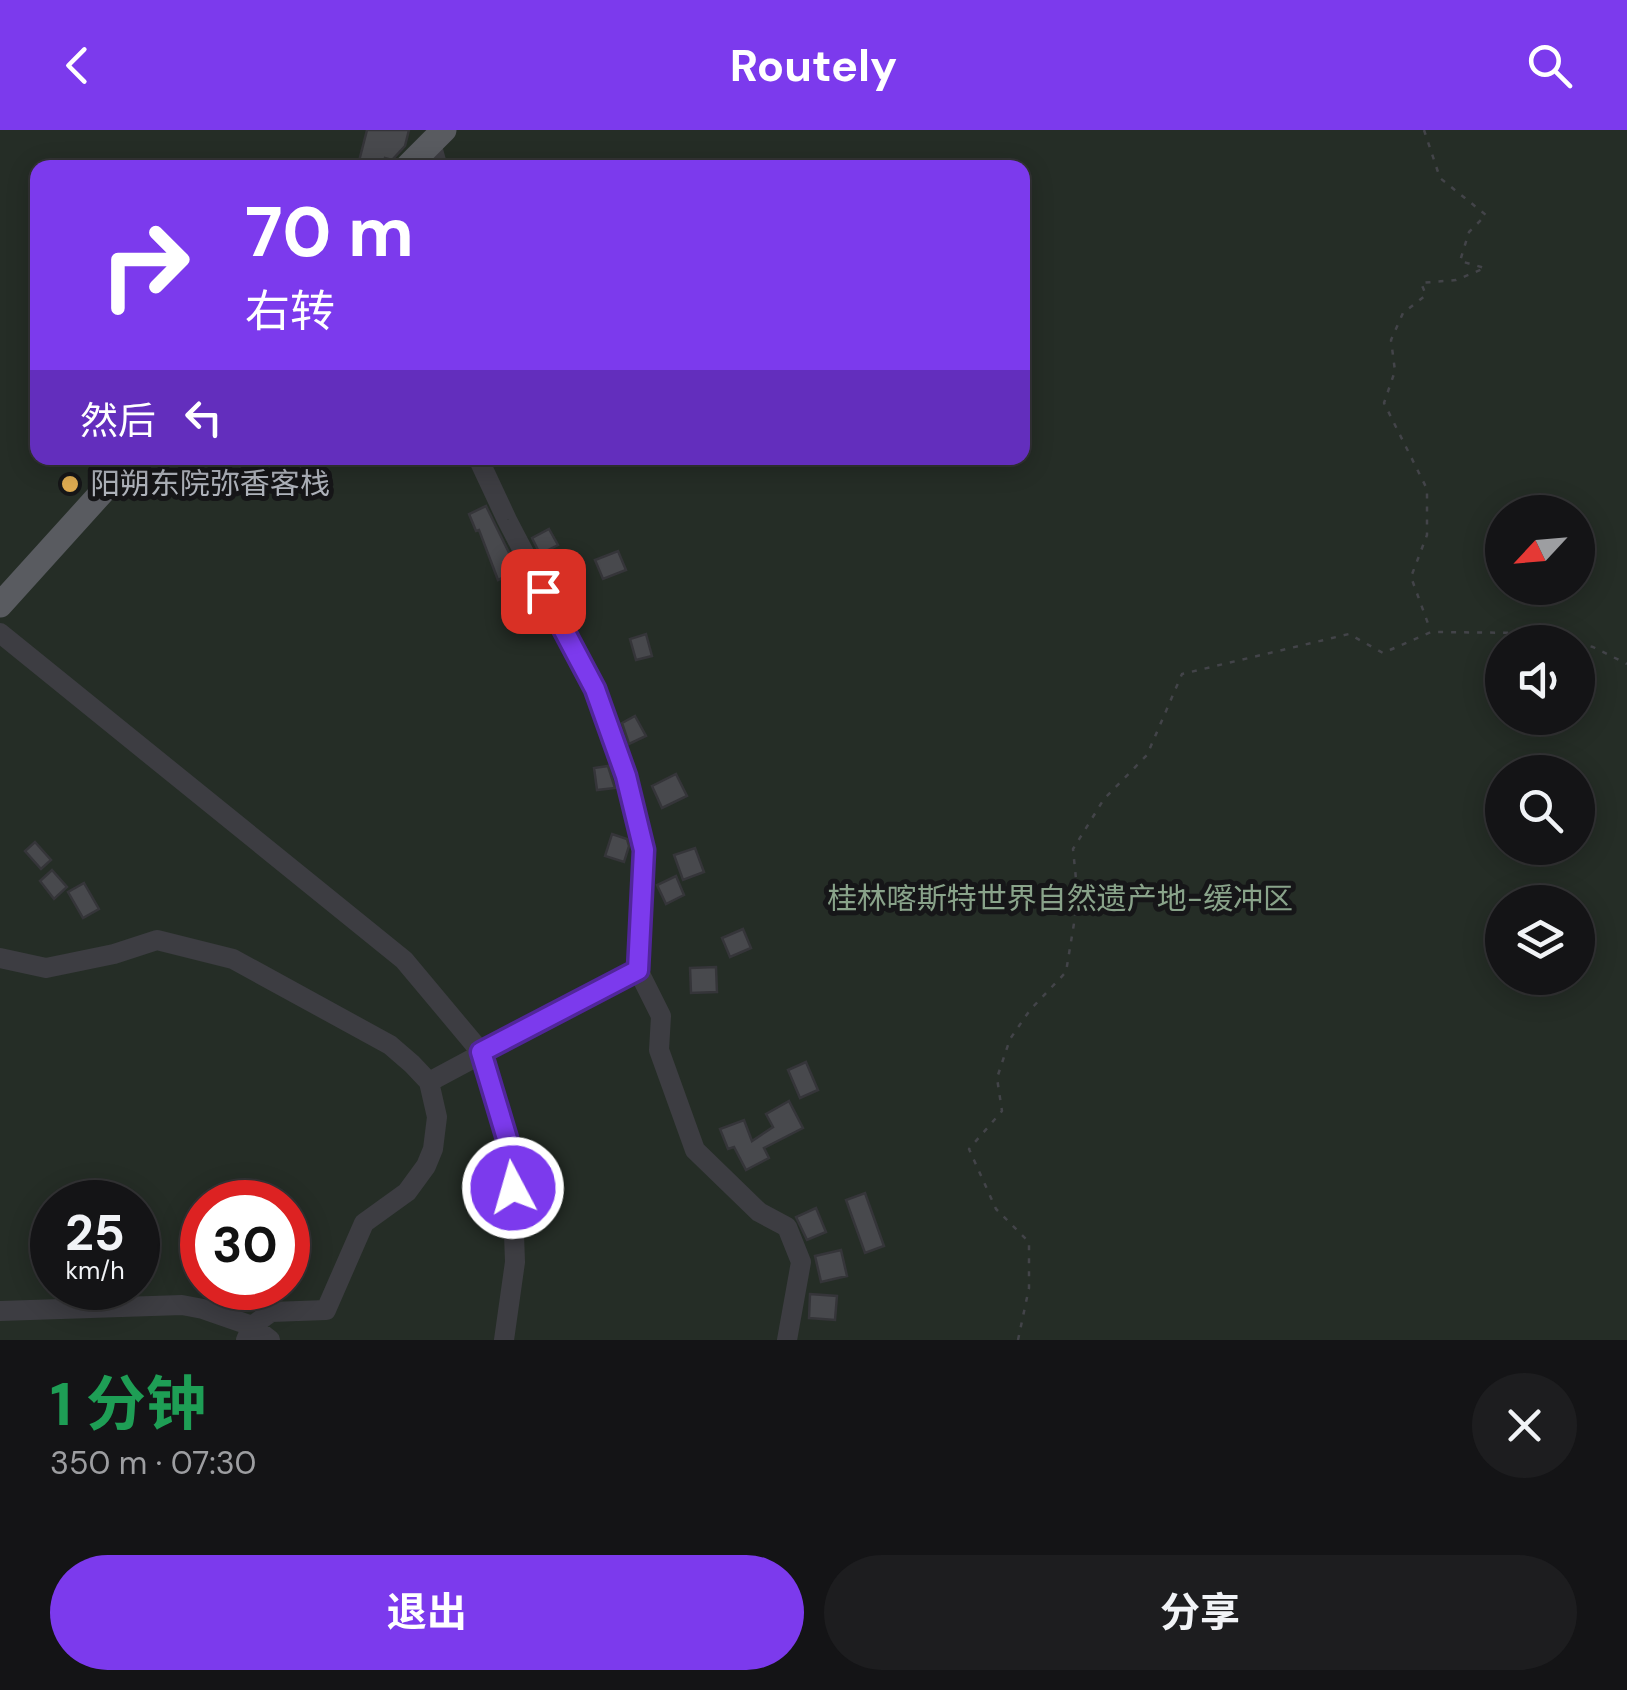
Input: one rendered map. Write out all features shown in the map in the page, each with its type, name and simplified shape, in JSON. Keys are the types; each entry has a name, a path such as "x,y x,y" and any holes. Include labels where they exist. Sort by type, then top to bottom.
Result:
{"main road":[{"path":"0,605 127,465"}],"street":[{"path":"481,465 595,689 626,776 644,850 638,970 662,1016 660,1050 695,1150 759,1212 788,1228 801,1262 787,1340"},
{"path":"0,633 404,960 481,1052 511,1152 516,1262 504,1340"},
{"path":"0,958 46,968 114,954 157,940 233,959 390,1045 429,1082 437,1117 433,1149 426,1166 407,1192 364,1223 326,1310 271,1312 249,1333"},
{"path":"429,1082 638,970"},
{"path":"0,1312 182,1305 270,1340"}],"path":[{"path":"1424,130 1440,178 1486,216 1469,232 1460,261 1486,268 1456,280 1421,284 1426,294 1403,313 1392,340 1395,371 1384,403 1427,489 1427,535 1411,576 1431,632"},
{"path":"1018,1340 1029,1288 1029,1242 996,1209 969,1149 1002,1110 996,1078 1010,1039 1030,1010 1066,972 1078,899 1073,849 1104,799 1147,755 1182,674 1349,634 1382,653 1431,632 1485,633"},
{"path":"1595,648 1627,664"}],"green space":[{"name":"桂林喀斯特世界自然遗产地-缓冲区","path":"0,130 1627,130 1627,1340 0,1340"}],"building":[{"path":"367,130 409,130 405,146 392,160 359,160"},
{"path":"486,506 518,571 498,580 469,514"},
{"path":"549,529 558,545 540,554 532,538"},
{"path":"618,551 626,570 603,579 595,560"},
{"path":"646,634 652,656 636,660 630,639"},
{"path":"635,716 646,736 629,744 622,723"},
{"path":"608,766 615,788 597,790 594,768"},
{"path":"676,774 687,796 662,808 652,786"},
{"path":"612,834 627,839 624,862 605,856"},
{"path":"35,842 51,860 41,869 25,851"},
{"path":"695,848 704,872 683,880 674,855"},
{"path":"52,870 67,887 54,899 40,881"},
{"path":"676,876 684,895 666,904 657,885"},
{"path":"84,883 99,909 83,918 68,892"},
{"path":"743,929 751,948 730,957 722,938"},
{"path":"716,967 717,992 691,993 690,968"},
{"path":"806,1062 818,1090 800,1098 788,1070"},
{"path":"789,1101 803,1128 764,1148 769,1158 746,1170 734,1147 728,1149 720,1129 744,1120 752,1141 773,1127 766,1114"},
{"path":"865,1193 884,1246 865,1253 846,1200"},
{"path":"816,1208 826,1232 807,1240 796,1217"},
{"path":"841,1250 847,1276 821,1282 815,1256"},
{"path":"810,1294 837,1296 835,1320 809,1318"}],"place":[{"name":"阳朔东院弥香客栈","path":"70,484"}],"route":[{"path":"513,1188 511,1152 481,1052 638,970 644,850 626,776 595,689 543,591"}]}
